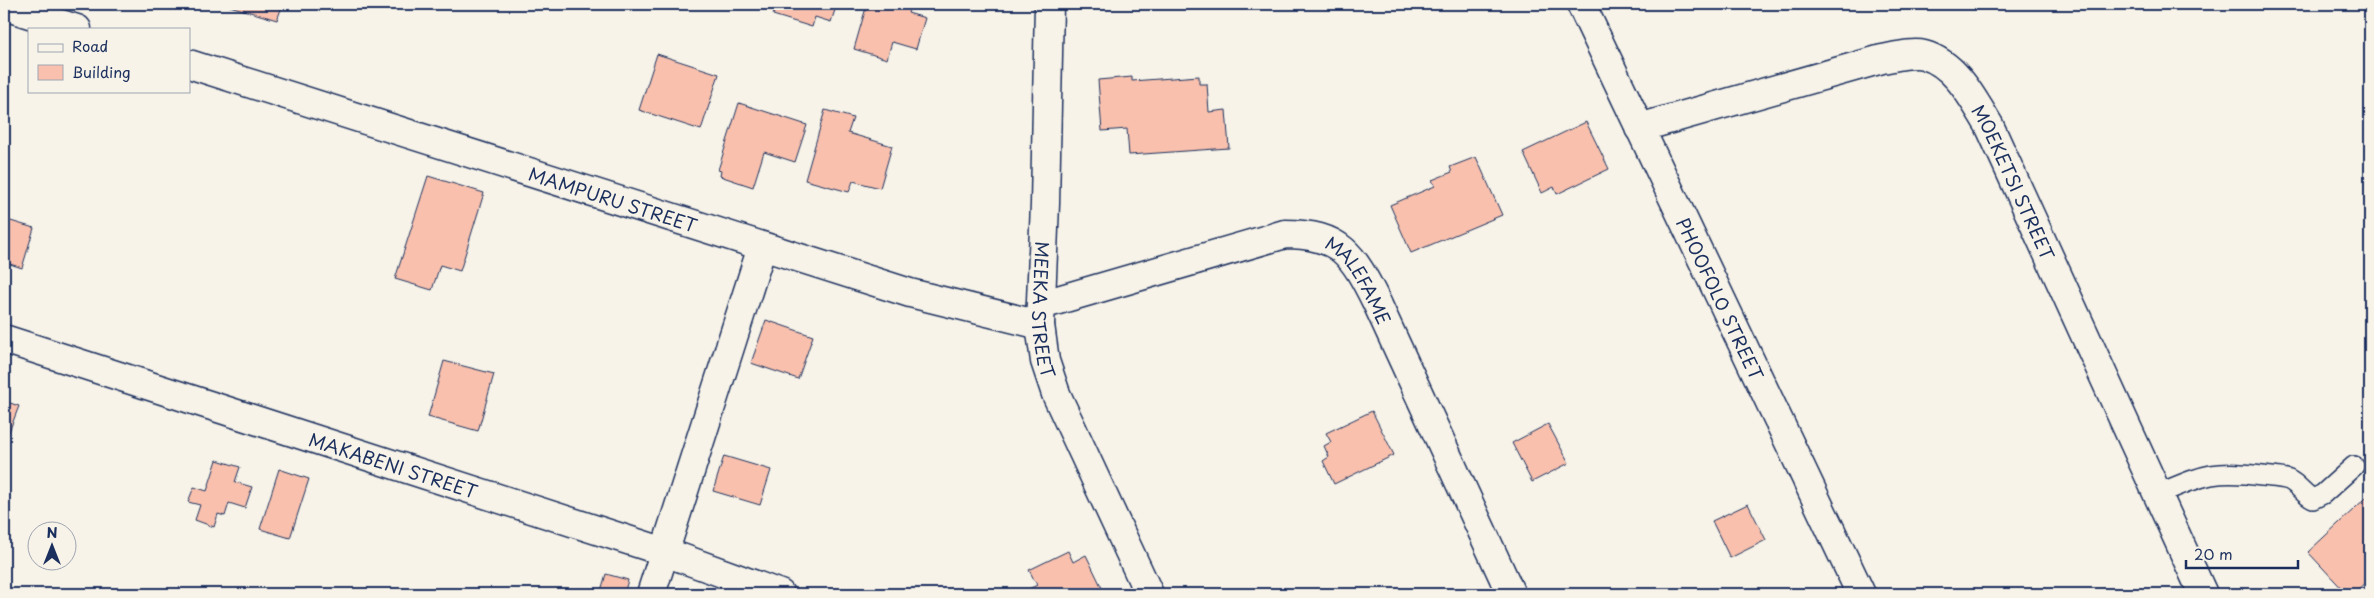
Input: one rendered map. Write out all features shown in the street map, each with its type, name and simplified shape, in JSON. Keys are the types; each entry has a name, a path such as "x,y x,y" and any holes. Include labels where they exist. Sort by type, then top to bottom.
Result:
{"street":[{"name":"MEEKA STREET","path":"1049,4 1040,315 1045,361 1056,394 1149,594"},
{"name":"PHOOFOLO STREET","path":"1580,4 1861,594"},
{"path":"4,6 73,28"},
{"name":"MOEKETSI STREET","path":"1639,128 1882,58 1923,55 1946,66 1967,88 1989,125 2203,594"},
{"name":"MAMPURU STREET","path":"190,64 910,293 1040,315"},
{"name":"MALEFAME","path":"1040,315 1285,234 1306,234 1326,240 1344,250 1358,265 1376,301 1511,594"},
{"path":"651,594 762,247"},
{"name":"MAKABENI STREET","path":"4,339 665,552 780,594"}],"lane":[{"path":"2158,494 2204,475 2235,472 2287,479 2298,485 2306,496 2313,499 2323,494 2354,466"}],"building":[{"path":"223,4 283,4 277,20"},
{"path":"777,4 837,4 831,22 815,17 812,27 773,15"},
{"path":"867,4 886,7 887,4 900,4 910,7 908,13 925,18 916,49 892,42 887,59 854,49"},
{"path":"657,54 719,74 701,130 639,110"},
{"path":"1199,76 1199,84 1207,84 1209,112 1226,110 1229,148 1129,155 1127,129 1102,131 1098,80 1132,77 1132,81"},
{"path":"739,103 807,125 795,162 764,152 753,187 720,176 721,171 718,170"},
{"path":"825,110 853,118 848,133 892,146 880,188 853,181 849,192 805,180"},
{"path":"1586,122 1609,169 1557,194 1554,187 1542,193 1523,152"},
{"path":"1476,157 1502,215 1411,253 1390,205 1435,186 1432,180 1452,172 1450,167"},
{"path":"428,176 484,193 460,271 440,265 432,290 395,279"},
{"path":"4,219 34,228 22,268 4,262"},
{"path":"766,320 813,336 798,379 751,363"},
{"path":"444,361 494,374 478,431 428,417"},
{"path":"4,401 19,406 4,445"},
{"path":"1372,411 1394,455 1334,484 1323,461 1329,457 1324,446 1331,442 1326,433"},
{"path":"1548,424 1569,463 1532,482 1512,443"},
{"path":"724,456 771,470 760,505 713,491"},
{"path":"217,460 240,467 235,482 252,487 245,508 229,503 225,516 218,514 214,527 195,520 200,505 188,502 194,487 207,491"},
{"path":"279,469 309,479 290,538 260,529"},
{"path":"2370,494 2370,578 2353,594 2347,594 2308,552"},
{"path":"1748,504 1766,540 1730,558 1712,521"},
{"path":"1068,551 1073,562 1086,555 1102,588 1089,594 1029,594 1027,590 1037,585 1029,570"},
{"path":"606,574 628,580 624,594 600,594"}]}
